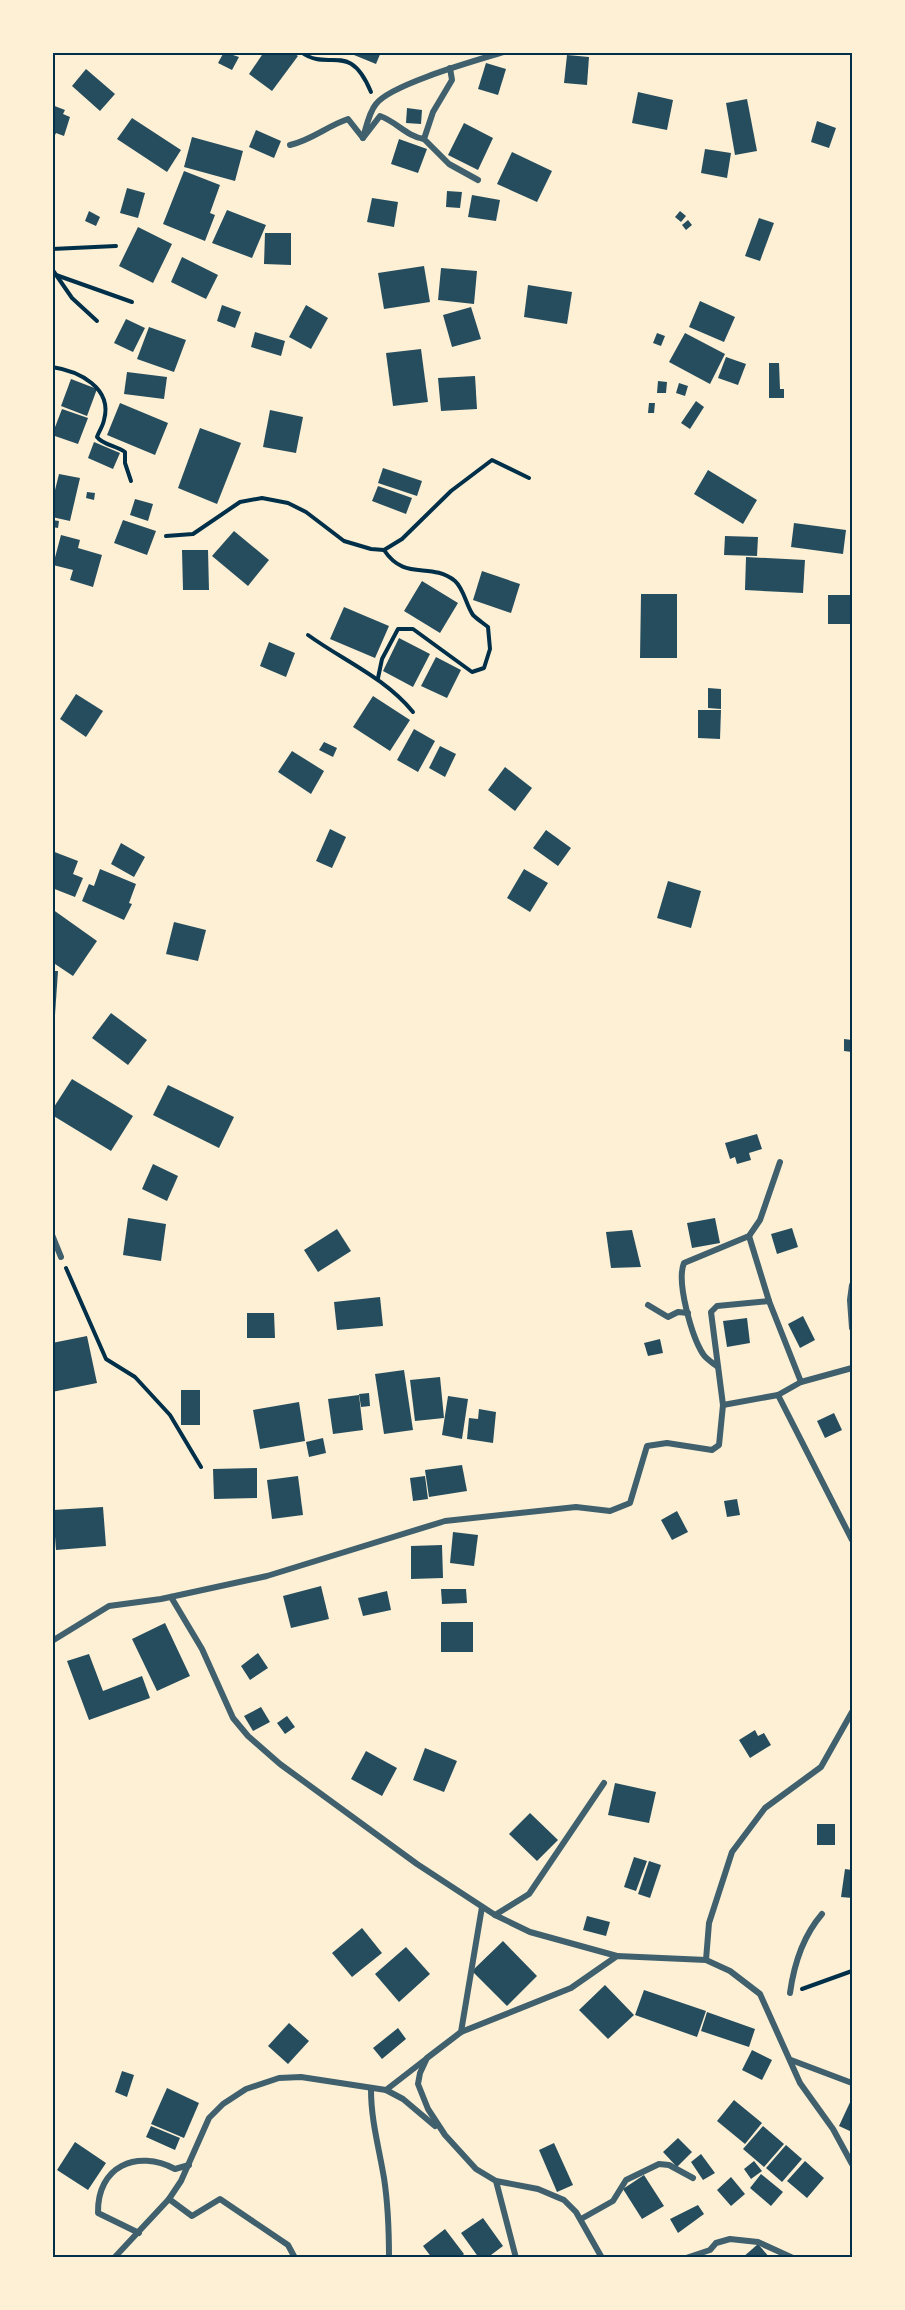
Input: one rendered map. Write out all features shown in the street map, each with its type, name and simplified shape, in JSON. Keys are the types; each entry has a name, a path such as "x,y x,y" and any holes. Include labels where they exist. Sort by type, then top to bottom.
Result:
{"street":[{"path":"363,138 376,104 390,93 450,68 504,52"},
{"path":"424,140 433,112 452,80 450,68"},
{"path":"363,138 380,116 391,120 408,135 424,140 449,164 478,180"},
{"path":"290,145 314,138 334,124 348,119 363,138"},
{"path":"718,1367 704,1355 688,1313 680,1274 684,1263 749,1236 760,1220 780,1162"},
{"path":"52,1235 61,1257"},
{"path":"749,1236 769,1301 801,1382"},
{"path":"852,1285 850,1300 852,1328"},
{"path":"52,1641 109,1606 171,1597 267,1576 445,1521 576,1507 610,1511 622,1507 630,1503 647,1446 667,1443 712,1450 719,1445 723,1406 711,1312 717,1306 769,1301"},
{"path":"648,1305 668,1317 678,1312 688,1313"},
{"path":"723,1406 778,1395 801,1382 852,1368"},
{"path":"778,1395 852,1540"},
{"path":"171,1597 202,1649 233,1718 248,1736 313,1791 482,1907 530,1932 617,1956 706,1960 730,1971 760,1994 800,2083 833,2129 852,2164"},
{"path":"706,1960 710,1923 732,1852 765,1808 821,1767 852,1712"},
{"path":"495,1915 529,1894 604,1783"},
{"path":"461,2032 482,1907"},
{"path":"790,1993 799,1953 811,1927 822,1914"},
{"path":"386,2090 461,2032 572,1988 617,1956"},
{"path":"427,2058 418,2084 428,2109 445,2134"},
{"path":"791,2060 852,2083"},
{"path":"114,2258 169,2199 189,2165 209,2118 223,2104 246,2089 279,2078 301,2077 371,2090 386,2090 421,2112 445,2134 476,2169 496,2181 553,2194 564,2200 581,2219 602,2258"},
{"path":"371,2090 371,2111 384,2177 389,2220 389,2258"},
{"path":"139,2233 98,2213 98,2204 114,2169 131,2160 160,2161 175,2169 189,2165"},
{"path":"581,2219 613,2201 626,2180 658,2164 669,2165 693,2178"},
{"path":"496,2181 516,2258"},
{"path":"169,2199 192,2216 220,2199 288,2245 295,2258"},
{"path":"686,2258 710,2250 716,2243 730,2239 758,2242 793,2258"}],"path":[{"path":"301,52 308,58 338,59 351,64 363,73 376,104"},
{"path":"52,249 116,246"},
{"path":"52,269 72,298 97,321"},
{"path":"56,274 132,302"},
{"path":"52,367 83,376 98,386 104,402 105,419 97,437 125,452 125,463 131,481"},
{"path":"166,536 193,534 240,502 262,498 288,503 306,513 344,541 371,549 384,550 402,539 451,491 492,460 529,478"},
{"path":"378,678 382,659 398,629 413,629 472,672 484,669 490,649 488,627 473,614 456,582 433,571 410,569 393,563 384,550"},
{"path":"308,635 333,653 378,678 400,696 413,712"},
{"path":"61,1257 106,1359 135,1377 170,1415 201,1467"},
{"path":"790,1993 852,1971"}],"building":[{"path":"224,52 239,57 232,70 218,63"},
{"path":"264,52 292,52 298,56 272,91 249,74"},
{"path":"355,52 381,52 376,64 354,55"},
{"path":"567,55 589,57 587,85 564,83"},
{"path":"486,63 506,69 498,95 478,89"},
{"path":"86,69 115,94 100,111 72,86"},
{"path":"638,92 673,100 667,130 632,123"},
{"path":"747,99 757,151 735,155 726,103"},
{"path":"52,105 65,110 63,114 70,117 64,136 56,133 52,141"},
{"path":"407,108 422,110 421,124 406,123"},
{"path":"132,118 181,150 167,172 117,139"},
{"path":"817,121 836,128 829,148 811,142"},
{"path":"464,123 493,138 478,170 448,155"},
{"path":"256,130 281,141 274,158 249,147"},
{"path":"192,137 243,151 235,181 184,167"},
{"path":"399,139 427,149 418,173 391,164"},
{"path":"705,149 731,153 727,178 701,173"},
{"path":"512,152 552,171 537,202 497,184"},
{"path":"184,171 220,185 210,213 215,215 205,241 163,224"},
{"path":"127,188 145,193 138,218 120,213"},
{"path":"447,191 462,192 460,208 446,207"},
{"path":"472,195 500,200 496,221 468,217"},
{"path":"372,198 398,202 394,227 367,222"},
{"path":"227,210 266,225 252,258 212,243"},
{"path":"89,211 100,217 96,226 85,221"},
{"path":"680,211 686,216 681,222 675,217"},
{"path":"759,218 774,223 760,261 745,256"},
{"path":"688,220 692,225 686,230 682,225"},
{"path":"138,227 172,244 153,283 119,266"},
{"path":"265,233 291,233 291,265 264,264"},
{"path":"182,257 218,275 206,299 171,282"},
{"path":"424,266 430,302 384,309 378,273"},
{"path":"441,268 477,271 474,304 438,300"},
{"path":"528,285 572,292 567,324 524,317"},
{"path":"700,301 735,317 724,342 689,327"},
{"path":"222,305 241,312 235,328 217,321"},
{"path":"306,305 328,318 311,349 289,337"},
{"path":"471,307 481,339 452,347 443,315"},
{"path":"126,319 145,328 133,352 114,343"},
{"path":"149,327 186,340 174,372 137,359"},
{"path":"255,332 285,341 281,356 251,347"},
{"path":"657,333 665,336 661,346 653,343"},
{"path":"685,333 725,354 710,384 669,362"},
{"path":"421,349 428,402 393,406 386,353"},
{"path":"726,357 746,364 738,385 718,378"},
{"path":"769,363 779,363 780,389 784,389 784,398 769,398"},
{"path":"127,372 167,377 164,399 124,394"},
{"path":"475,376 477,409 441,411 438,378"},
{"path":"71,379 97,389 87,416 61,406"},
{"path":"658,381 667,382 666,393 657,393"},
{"path":"679,383 688,386 685,396 676,393"},
{"path":"696,401 704,407 690,429 681,423"},
{"path":"120,403 168,423 155,455 107,435"},
{"path":"649,403 655,403 654,413 648,413"},
{"path":"62,409 88,418 78,444 52,435"},
{"path":"270,410 303,417 296,453 263,447"},
{"path":"200,428 241,443 217,504 178,488"},
{"path":"94,442 120,453 113,469 88,458"},
{"path":"383,468 422,481 417,496 378,483"},
{"path":"708,470 757,500 743,524 694,494"},
{"path":"59,474 80,478 70,521 52,517 52,502"},
{"path":"378,486 412,498 406,514 372,501"},
{"path":"87,492 95,493 94,500 86,498"},
{"path":"135,499 153,504 148,521 130,515"},
{"path":"52,520 59,521 58,528 52,527"},
{"path":"123,520 156,531 147,555 114,543"},
{"path":"794,523 846,530 843,554 791,547"},
{"path":"234,531 269,560 248,586 212,556"},
{"path":"61,535 80,540 78,548 102,555 93,587 70,580 73,570 53,565"},
{"path":"725,536 758,537 757,556 724,555"},
{"path":"182,550 208,550 209,590 183,590"},
{"path":"746,557 805,560 803,593 745,590"},
{"path":"482,571 520,584 511,613 473,600"},
{"path":"422,581 458,603 440,633 404,611"},
{"path":"641,594 677,594 677,658 640,658"},
{"path":"828,595 852,595 852,624 828,624"},
{"path":"344,607 389,626 375,658 330,639"},
{"path":"399,638 430,654 413,687 383,671"},
{"path":"269,642 295,653 286,677 260,666"},
{"path":"436,657 461,670 447,698 421,686"},
{"path":"708,688 721,689 721,709 708,708"},
{"path":"76,694 103,711 86,737 60,719"},
{"path":"373,696 410,720 390,751 353,727"},
{"path":"698,710 721,710 720,739 698,738"},
{"path":"414,729 435,741 418,772 397,760"},
{"path":"324,742 337,748 333,757 319,750"},
{"path":"440,746 456,754 445,777 429,768"},
{"path":"292,751 324,771 311,794 278,772"},
{"path":"505,767 532,788 515,811 488,790"},
{"path":"330,829 346,837 332,868 316,861"},
{"path":"546,830 571,848 558,866 533,848"},
{"path":"121,843 145,857 134,877 111,864"},
{"path":"52,851 78,861 73,874 83,878 75,897 52,888"},
{"path":"100,869 136,884 129,903 132,904 124,920 82,901 89,884 94,886"},
{"path":"524,869 548,883 530,912 507,898"},
{"path":"668,881 701,891 691,928 657,918"},
{"path":"52,909 97,941 73,976 52,962"},
{"path":"174,922 206,930 198,961 166,954"},
{"path":"52,971 58,971 55,1015 52,1014"},
{"path":"111,1013 147,1040 128,1065 92,1038"},
{"path":"844,1039 852,1040 852,1052 844,1051"},
{"path":"72,1079 133,1116 111,1151 52,1115 52,1110"},
{"path":"168,1085 234,1117 219,1148 153,1115"},
{"path":"757,1134 762,1149 749,1153 751,1160 737,1164 735,1157 730,1159 725,1143"},
{"path":"153,1164 178,1176 167,1201 142,1189"},
{"path":"128,1218 166,1224 161,1261 123,1255"},
{"path":"715,1218 720,1243 692,1248 687,1223"},
{"path":"792,1228 798,1247 777,1254 771,1234"},
{"path":"337,1229 351,1251 318,1272 304,1250"},
{"path":"632,1230 641,1267 611,1268 606,1232"},
{"path":"380,1297 383,1326 337,1330 334,1302"},
{"path":"247,1313 274,1313 275,1338 247,1338"},
{"path":"803,1316 815,1340 800,1348 788,1324"},
{"path":"747,1318 750,1343 727,1347 723,1321"},
{"path":"87,1336 97,1383 52,1392 52,1343"},
{"path":"660,1339 663,1353 648,1356 644,1343"},
{"path":"404,1370 413,1430 384,1434 375,1374"},
{"path":"440,1377 444,1418 415,1421 410,1380"},
{"path":"181,1390 200,1390 200,1425 181,1425"},
{"path":"369,1393 370,1406 361,1407 359,1394"},
{"path":"359,1395 363,1430 333,1434 328,1399"},
{"path":"448,1396 468,1399 462,1439 442,1435"},
{"path":"299,1402 305,1441 260,1449 253,1410"},
{"path":"479,1409 496,1412 493,1443 467,1439 469,1418 478,1419"},
{"path":"834,1413 842,1430 825,1438 817,1421"},
{"path":"323,1438 326,1453 309,1457 306,1442"},
{"path":"462,1465 467,1491 429,1497 425,1470"},
{"path":"257,1468 257,1498 214,1499 213,1469"},
{"path":"298,1476 303,1515 272,1519 267,1480"},
{"path":"425,1476 428,1499 413,1501 410,1478"},
{"path":"737,1499 740,1515 727,1517 724,1501"},
{"path":"103,1507 106,1546 56,1550 53,1510"},
{"path":"677,1511 688,1532 672,1540 661,1520"},
{"path":"453,1532 478,1535 474,1566 450,1563"},
{"path":"442,1545 443,1578 411,1579 411,1546"},
{"path":"321,1586 329,1619 291,1628 283,1596"},
{"path":"441,1589 466,1589 467,1603 442,1604"},
{"path":"387,1591 391,1610 363,1616 358,1598"},
{"path":"441,1622 473,1622 473,1652 441,1652"},
{"path":"165,1623 190,1676 157,1691 132,1639"},
{"path":"258,1653 268,1668 250,1680 241,1666"},
{"path":"89,1654 103,1691 142,1676 150,1698 89,1720 67,1661"},
{"path":"261,1707 270,1722 253,1731 244,1716"},
{"path":"287,1716 295,1727 285,1734 277,1723"},
{"path":"755,1730 758,1736 764,1733 771,1745 750,1758 739,1740"},
{"path":"425,1748 457,1761 444,1792 413,1780"},
{"path":"366,1751 397,1768 382,1796 351,1779"},
{"path":"615,1783 656,1792 649,1823 608,1815"},
{"path":"530,1813 558,1840 537,1861 509,1834"},
{"path":"817,1824 835,1824 835,1845 817,1845"},
{"path":"634,1857 647,1861 636,1891 624,1887"},
{"path":"649,1861 661,1865 650,1898 638,1894"},
{"path":"845,1869 852,1870 852,1898 841,1897"},
{"path":"587,1916 610,1922 606,1936 583,1930"},
{"path":"362,1928 382,1953 352,1977 332,1953"},
{"path":"503,1941 537,1976 507,2006 472,1971"},
{"path":"406,1947 430,1974 399,2002 375,1974"},
{"path":"605,1985 634,2015 608,2039 579,2010"},
{"path":"644,1990 706,2011 697,2037 635,2015"},
{"path":"707,2012 755,2029 749,2047 701,2031"},
{"path":"289,2023 309,2041 288,2064 268,2046"},
{"path":"398,2028 406,2039 382,2059 373,2048"},
{"path":"752,2050 772,2060 762,2080 742,2070"},
{"path":"122,2071 134,2075 127,2097 115,2092"},
{"path":"167,2088 199,2103 184,2138 151,2124"},
{"path":"852,2098 852,2132 839,2126"},
{"path":"734,2100 762,2123 745,2144 717,2121"},
{"path":"151,2126 180,2138 175,2150 146,2137"},
{"path":"763,2126 784,2144 764,2167 743,2149"},
{"path":"678,2138 692,2152 677,2167 663,2152"},
{"path":"75,2142 106,2163 88,2190 57,2170"},
{"path":"554,2143 573,2185 557,2192 539,2150"},
{"path":"786,2145 802,2159 782,2182 766,2168"},
{"path":"701,2154 715,2173 703,2180 691,2162"},
{"path":"754,2161 762,2171 751,2179 744,2169"},
{"path":"805,2161 824,2178 807,2198 787,2181"},
{"path":"761,2174 783,2192 771,2206 750,2188"},
{"path":"644,2175 664,2206 642,2219 623,2189"},
{"path":"731,2177 745,2194 731,2206 717,2190"},
{"path":"698,2205 704,2214 678,2233 670,2219"},
{"path":"483,2218 503,2246 487,2258 479,2258 461,2233"},
{"path":"445,2229 464,2254 460,2258 432,2258 423,2246"},
{"path":"758,2244 770,2258 742,2258"}]}
